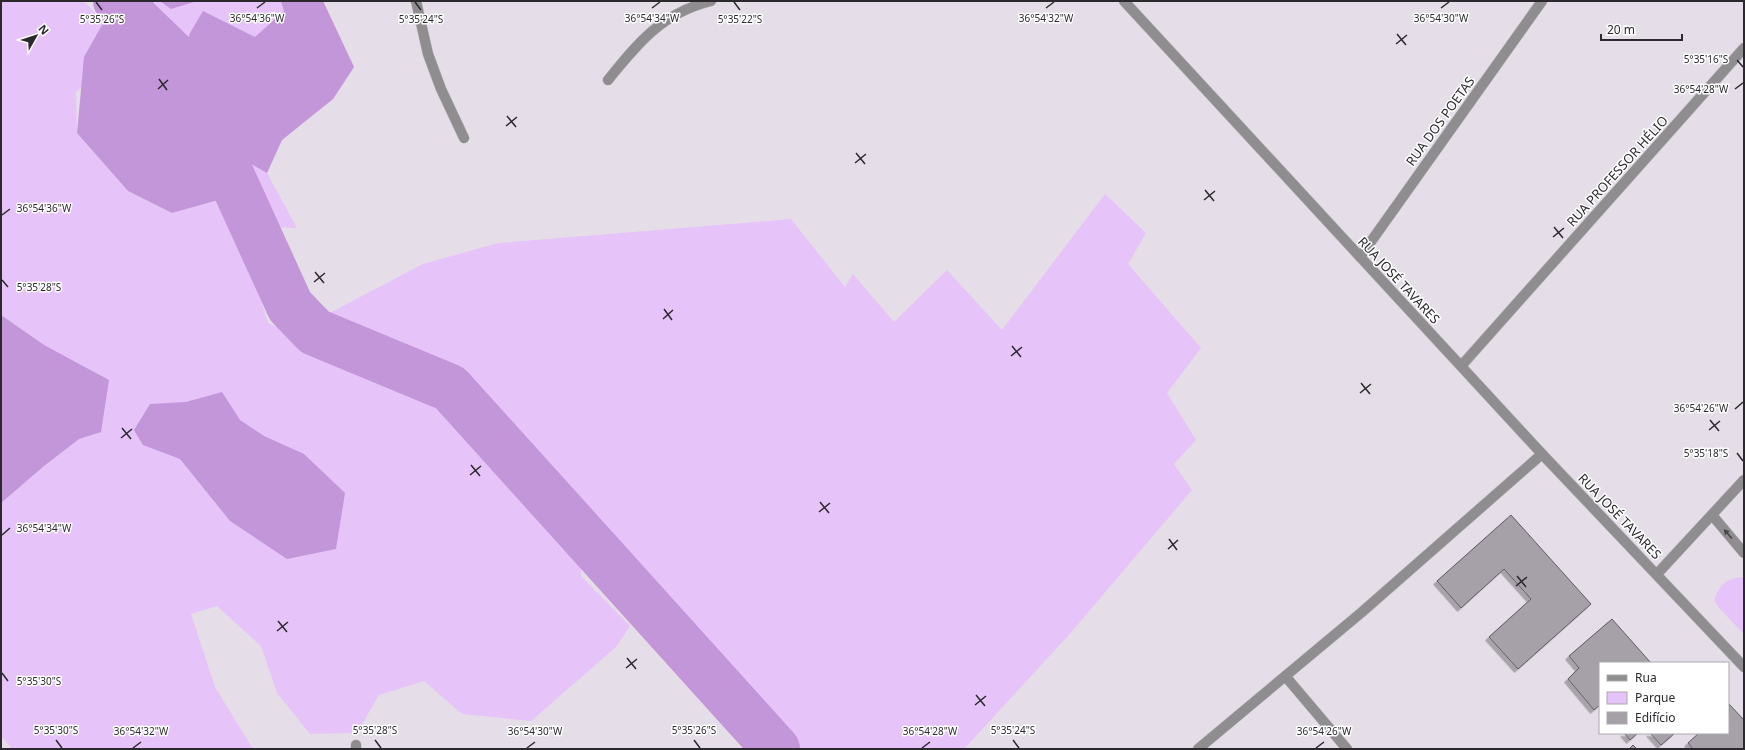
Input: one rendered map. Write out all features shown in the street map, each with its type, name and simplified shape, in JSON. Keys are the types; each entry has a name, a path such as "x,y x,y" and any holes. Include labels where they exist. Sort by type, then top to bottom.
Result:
{"street":[{"path":"416,1 428,54 441,89 464,138"},
{"path":"608,80 638,43 668,18 711,1"},
{"name":"RUA JOSÉ TAVARES","path":"1124,1 1360,257 1462,365 1542,454 1658,574 1744,667"},
{"name":"RUA DOS POETAS","path":"1360,257 1542,1"},
{"name":"RUA PROFESSOR HÉLIO","path":"1462,365 1744,48"},
{"path":"1198,749 1362,612 1542,454"},
{"path":"1658,574 1744,480"},
{"path":"1712,515 1744,553"},
{"path":"1286,677 1347,749"}],"green space":[{"path":"1,1 84,1 108,27 109,64 76,92 77,133 128,191 172,213 229,197 268,323 308,341 438,391 563,531 581,560 581,576 630,626 616,647 531,721 462,714 424,681 379,695 357,733 310,734 277,693 261,646 217,606 191,614 215,687 253,749 12,749 1,736"},
{"path":"143,1 323,1 354,67 333,99 282,140 267,173 297,228 273,227 213,105 165,23"},
{"path":"1105,194 1146,233 1128,264 1201,348 1167,393 1196,440 1174,464 1192,490 1068,636 964,749 790,749 602,538 452,375 322,317 423,264 498,243 791,219 845,287 853,274 894,322 947,270 1002,330"},
{"path":"1742,577 1744,579 1744,634 1719,608 1714,600 1718,590 1724,583 1732,579"}],"shaded area":[{"path":"160,1 197,1 171,9"},
{"path":"281,1 323,1 354,67 333,99 282,140 267,173 239,157 213,105 184,55 190,33 203,11 255,37 284,11"},
{"path":"111,9 168,64 229,197 172,213 128,191 77,133 84,57"},
{"path":"1,315 44,345 109,380 101,432 79,439 44,466 1,503"},
{"path":"222,392 240,420 264,436 304,454 345,493 336,549 287,559 230,521 180,459 143,445 134,430 150,404 186,402"}],"building":[{"path":"1511,515 1591,604 1518,669 1489,637 1531,599 1504,569 1461,608 1437,581"},
{"path":"1612,619 1650,662 1599,662 1599,706 1594,710 1568,679 1579,668 1569,656"},
{"path":"1729,704 1744,720 1744,749 1693,749 1688,743 1698,734 1729,734"},
{"path":"1625,734 1637,734 1630,740"},
{"path":"1651,734 1674,734 1661,745"},
{"path":"1633,745 1637,749 1629,749"}],"waterway":[{"path":"117,1 178,60 290,306 315,332 450,388 776,749"}]}
